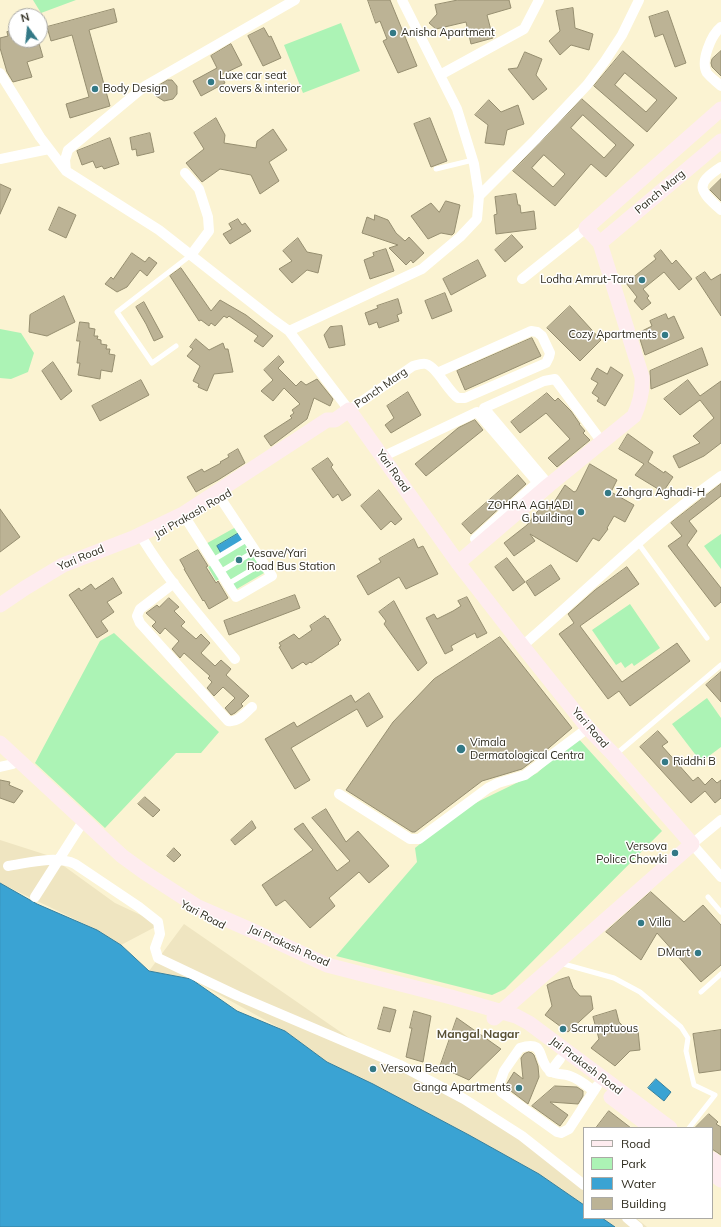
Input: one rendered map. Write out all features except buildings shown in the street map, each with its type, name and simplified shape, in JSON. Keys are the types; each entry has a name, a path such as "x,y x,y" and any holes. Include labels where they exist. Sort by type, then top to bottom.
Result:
{"main road":[{"path":"456,560 543,486 634,416 640,403 643,388 642,377 600,243 586,228 721,109"},
{"name":"Panch Marg","path":"600,243 721,142"},
{"name":"Jai Prakash Road","path":"0,615 22,598 52,580 80,566 144,541 185,517 332,425 335,420 350,410"},
{"name":"Yari Road","path":"350,410 456,560 524,648 588,728 614,755 692,844"},
{"name":"Yari Road","path":"0,605 63,565 185,517"},
{"name":"Jai Prakash Road","path":"0,743 10,763 82,823 144,872 198,907 327,965 451,997 502,1018 524,1032 560,1059 595,1089 651,1127"},
{"path":"0,752 10,763"},
{"path":"502,1018 558,962 692,844"},
{"name":"Jai Prakash Road","path":"502,1018 516,1016 529,1023 669,1127"},
{"path":"713,1160 721,1166"},
{"path":"713,1174 721,1180"}],"street":[{"path":"66,171 65,160 68,150 146,86 295,0"},
{"path":"289,330 422,269 460,237 477,220 479,196 473,160 457,109 402,0"},
{"path":"440,75 524,29 539,0"},
{"path":"479,196 587,85 622,35 638,0"},
{"path":"721,27 718,29 709,46 704,64 707,72 721,86"},
{"path":"0,72 40,137 66,171 158,230 271,318 289,330 350,410"},
{"path":"0,159 49,149"},
{"path":"703,156 718,169 702,185 702,190 706,196 721,210"},
{"path":"185,173 199,189 208,217 208,231 191,255"},
{"path":"522,279 586,228"},
{"path":"531,331 537,332 542,336 550,353 546,363 465,398 458,398 452,394 437,373 531,331"},
{"name":"Panch Marg","path":"350,410 413,366 424,363 432,366 437,373"},
{"path":"543,486 484,408 544,381 555,379 602,442"},
{"path":"382,457 477,412 543,486"},
{"path":"524,648 528,642 638,543 700,490 721,476"},
{"path":"185,517 236,597 272,576 219,496"},
{"path":"144,541 157,562 205,624 236,659"},
{"path":"174,583 140,608 137,616 140,623 228,721 236,721 252,707"},
{"path":"339,794 410,839 419,839 488,788 498,783 525,775 588,728"},
{"path":"692,844 721,820"},
{"path":"35,897 82,823"},
{"name":"Yari Road","path":"692,844 721,877"},
{"path":"8,866 58,859 67,860 75,864 139,907 158,922 160,934 155,948 158,958 238,996 400,1065 464,1098 522,1136 583,1184"},
{"path":"523,1047 535,1047 540,1049 545,1066 550,1072 554,1074 568,1075 595,1089 569,1128 561,1133 557,1132 501,1092 499,1089 500,1080 504,1071 520,1048 523,1047"},
{"path":"550,1072 560,1059"},
{"path":"628,1219 638,1227"}],"lane":[{"path":"436,169 473,160"},
{"path":"176,346 152,363 117,312 191,255"},
{"path":"213,560 248,540"},
{"path":"638,543 706,638"},
{"path":"220,572 255,551"},
{"path":"228,584 263,563"},
{"path":"614,755 721,665"},
{"path":"708,897 721,912"},
{"path":"558,962 614,978 627,984 640,992 681,1027 688,1038 686,1051 694,1085 715,1095 690,1127"},
{"path":"701,992 721,974"}],"green space":[{"path":"33,0 76,0 48,10 48,8 38,8"},
{"path":"341,23 360,71 303,93 284,45"},
{"path":"0,329 21,333 34,353 28,372 11,379 0,378"},
{"path":"236,527 264,573 230,593 221,578 216,581 208,567 213,564 202,546"},
{"path":"721,534 721,569 704,546"},
{"path":"630,604 660,648 634,666 632,663 625,668 621,662 616,665 592,630"},
{"path":"114,633 219,732 201,753 176,753 105,828 35,763 100,641"},
{"path":"707,698 721,718 721,747 701,762 672,724"},
{"path":"577,737 662,831 505,989 492,995 336,956 417,862 415,848 465,808 537,773"}],"sand":[{"path":"0,840 50,856 115,903 145,917 157,926 121,945 97,930 0,883"},
{"name":"Versova Beach","path":"184,924 371,1053 420,1075 583,1178 583,1204 539,1174 373,1084 327,1062 285,1031 191,979 149,971"},
{"path":"603,1219 637,1219 647,1227 615,1227"}],"water":[{"path":"239,533 244,541 222,555 217,546"},
{"path":"0,883 37,904 97,930 121,945 149,971 191,979 237,1011 285,1031 327,1062 373,1084 539,1174 583,1204 583,1219 603,1219 615,1227 0,1227"},
{"path":"656,1079 671,1092 664,1101 648,1088"}],"place":[{"name":"Anisha Apartment","path":"393,33"},
{"name":"Luxe car seat covers & interior","path":"211,82"},
{"name":"Body Design","path":"95,89"},
{"name":"Lodha Amrut-Tara","path":"642,280"},
{"name":"Cozy Apartments","path":"665,335"},
{"name":"Zohgra Aghadi-H","path":"608,493"},
{"name":"ZOHRA AGHADI G building","path":"581,512"},
{"name":"Vesave/Yari Road Bus Station","path":"239,560"},
{"name":"Vimala Dermatological Centra","path":"461,749"},
{"name":"Riddhi B","path":"665,762"},
{"name":"Versova Police Chowki","path":"675,853"},
{"name":"Villa","path":"641,923"},
{"name":"DMart","path":"698,953"},
{"name":"Scrumptuous","path":"563,1029"},
{"name":"Versova Beach","path":"373,1069"},
{"name":"Ganga Apartments","path":"519,1088"}],"district":[{"name":"Mangal Nagar","path":"478,1034"}]}
